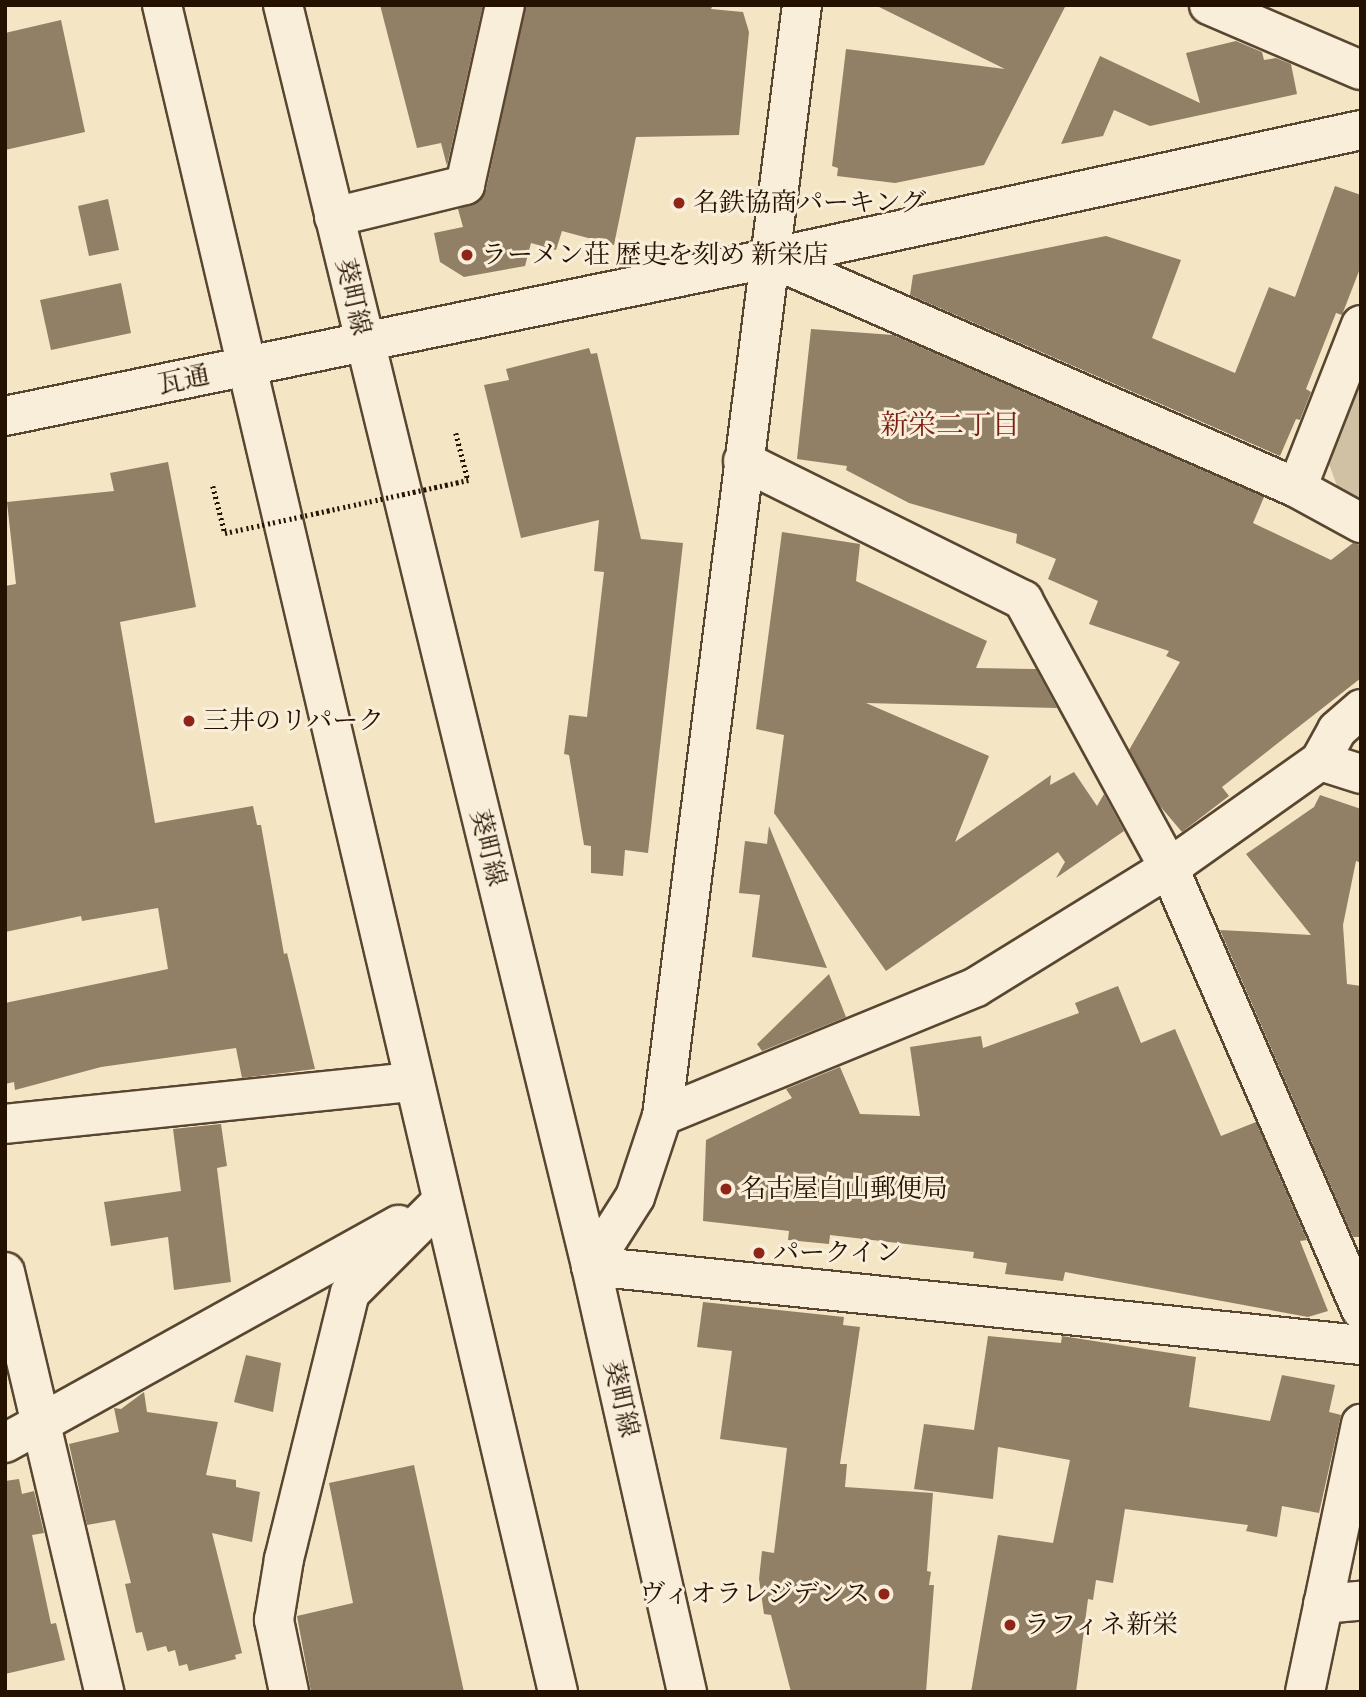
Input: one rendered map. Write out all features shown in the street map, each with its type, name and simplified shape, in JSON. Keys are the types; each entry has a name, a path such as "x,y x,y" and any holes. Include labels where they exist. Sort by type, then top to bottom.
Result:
{"street":[{"path":"162,5 558,1692"},
{"name":"葵町線","path":"283,5 362,341 591,1266 687,1692"},
{"path":"334,216 465,185 505,5"},
{"path":"1209,5 1361,70"},
{"path":"798,7 771,258 743,461 662,1116 635,1197 591,1266 1361,1345"},
{"name":"瓦通","path":"5,416 771,258 1361,130"},
{"path":"771,258 1297,488 1361,523"},
{"path":"1297,488 1361,325"},
{"path":"743,461 1023,600 1169,868 1361,1310"},
{"path":"662,1116 976,987 1169,868 1320,761 1337,730 1361,709"},
{"path":"1320,761 1361,774"},
{"path":"5,1124 413,1082"},
{"path":"5,1443 44,1426 441,1202"},
{"path":"289,1692 274,1620 284,1559 350,1293 441,1202"},
{"path":"5,1272 44,1426 104,1692"},
{"path":"1305,1692 1361,1424"},
{"path":"1324,1604 1361,1601"}],"path":[{"path":"213,486 225,533 468,480 456,433"}],"shaded area":[{"path":"1361,378 1361,501 1337,486 1328,461"}],"building":[{"path":"380,5 483,5 447,166 441,143 417,148"},
{"path":"526,5 713,5 711,9 743,12 749,32 739,135 636,137 614,245 562,231 556,250 531,243 525,266 464,277 440,262 434,233 463,227 458,209 480,201 486,190"},
{"path":"875,5 1066,5 984,165 895,183 837,176 838,168 832,166 846,49 1005,69"},
{"path":"61,20 85,132 5,150 5,33"},
{"path":"1236,41 1262,52 1264,60 1276,58 1291,64 1297,94 1150,126 1114,110 1103,136 1061,144 1100,56 1200,103 1186,53"},
{"path":"1335,186 1361,195 1361,266 1342,315 1336,313 1306,389 1311,392 1300,420 1296,419 1280,456 910,295 913,275 1106,236 1181,260 1152,338 1235,373 1269,287 1295,297"},
{"path":"108,199 119,250 89,256 78,206"},
{"path":"121,283 131,333 51,350 40,300"},
{"path":"811,329 893,335 1264,497 1253,523 1331,560 1353,543 1361,545 1361,678 1222,787 1229,796 1182,832 1160,806 1129,750 1180,662 1166,656 1169,651 1089,624 1098,601 1048,579 1056,559 1016,543 1017,534 909,503 846,470 847,466 797,459"},
{"path":"589,348 591,354 597,353 641,539 683,543 648,853 625,850 623,876 591,873 591,846 584,845 569,755 564,754 569,715 587,717 604,572 594,571 599,520 521,538 484,385 509,380 506,369"},
{"path":"168,462 196,607 120,622 155,823 253,806 257,825 261,825 284,954 287,953 315,1069 242,1078 236,1048 101,1067 15,1090 14,1082 5,1084 5,1003 168,969 158,908 82,921 81,916 5,932 5,586 16,584 7,502 114,491 110,473"},
{"path":"782,532 860,544 856,581 987,641 976,668 1036,669 1057,708 866,703 989,756 955,842 1051,775 1050,785 1074,772 1097,806 1104,794 1124,831 1056,878 1065,862 1058,852 886,971 774,813 784,735 756,729"},
{"path":"1320,795 1361,809 1361,863 1356,861 1343,925 1347,984 1361,986 1361,1237 1353,1237 1220,930 1311,935 1246,854 1314,807"},
{"path":"769,826 827,968 752,957 760,895 739,893 745,841 767,844"},
{"path":"829,974 846,1017 762,1051 757,1044"},
{"path":"1118,986 1141,1043 1175,1029 1221,1136 1256,1122 1307,1240 1300,1241 1328,1311 1308,1317 1065,1272 1063,1281 1005,1274 1007,1263 973,1258 974,1252 830,1235 829,1244 788,1240 789,1231 703,1221 706,1140 792,1098 786,1089 840,1067 860,1114 920,1116 910,1047 981,1036 983,1048 1079,1013 1075,1003"},
{"path":"221,1124 227,1166 217,1168 231,1282 174,1290 168,1237 111,1246 104,1202 181,1191 173,1129"},
{"path":"703,1302 844,1317 843,1325 860,1327 840,1464 847,1464 845,1487 933,1493 927,1571 931,1572 929,1585 934,1585 926,1692 791,1692 771,1615 764,1614 759,1579 762,1551 774,1553 787,1448 720,1439 732,1351 697,1347"},
{"path":"988,1336 1061,1343 1062,1336 1196,1357 1189,1407 1270,1421 1282,1375 1335,1385 1329,1412 1341,1415 1319,1513 1282,1506 1277,1537 1246,1531 1248,1525 1125,1509 1113,1583 1096,1580 1093,1600 1088,1599 1076,1692 971,1692 998,1535 1053,1543 1070,1460 998,1447 993,1499 914,1489 924,1424 974,1430"},
{"path":"246,1355 281,1363 273,1412 234,1402"},
{"path":"144,1392 147,1412 218,1422 206,1475 236,1480 236,1487 260,1492 252,1542 212,1533 242,1653 235,1655 236,1659 189,1671 187,1664 179,1666 175,1650 168,1652 166,1646 147,1651 142,1632 136,1633 125,1584 131,1583 115,1520 87,1525 69,1444 119,1432 114,1408 121,1409"},
{"path":"414,1465 464,1692 311,1692 297,1616 353,1603 329,1483"},
{"path":"19,1479 22,1494 34,1491 44,1533 32,1535 51,1624 56,1623 65,1660 5,1674 5,1481"}],"place":[{"name":"名鉄協商パーキング","path":"679,203"},
{"name":"ラーメン荘 歴史を刻め 新栄店","path":"467,255"},
{"name":"三井のリパーク","path":"189,721"},
{"name":"名古屋白山郵便局","path":"726,1189"},
{"name":"パークイン","path":"759,1253"},
{"name":"ヴィオラレジデンス","path":"884,1594"},
{"name":"ラフィネ新栄","path":"1010,1625"}],"district":[{"name":"新栄二丁目","path":"950,425"}]}
